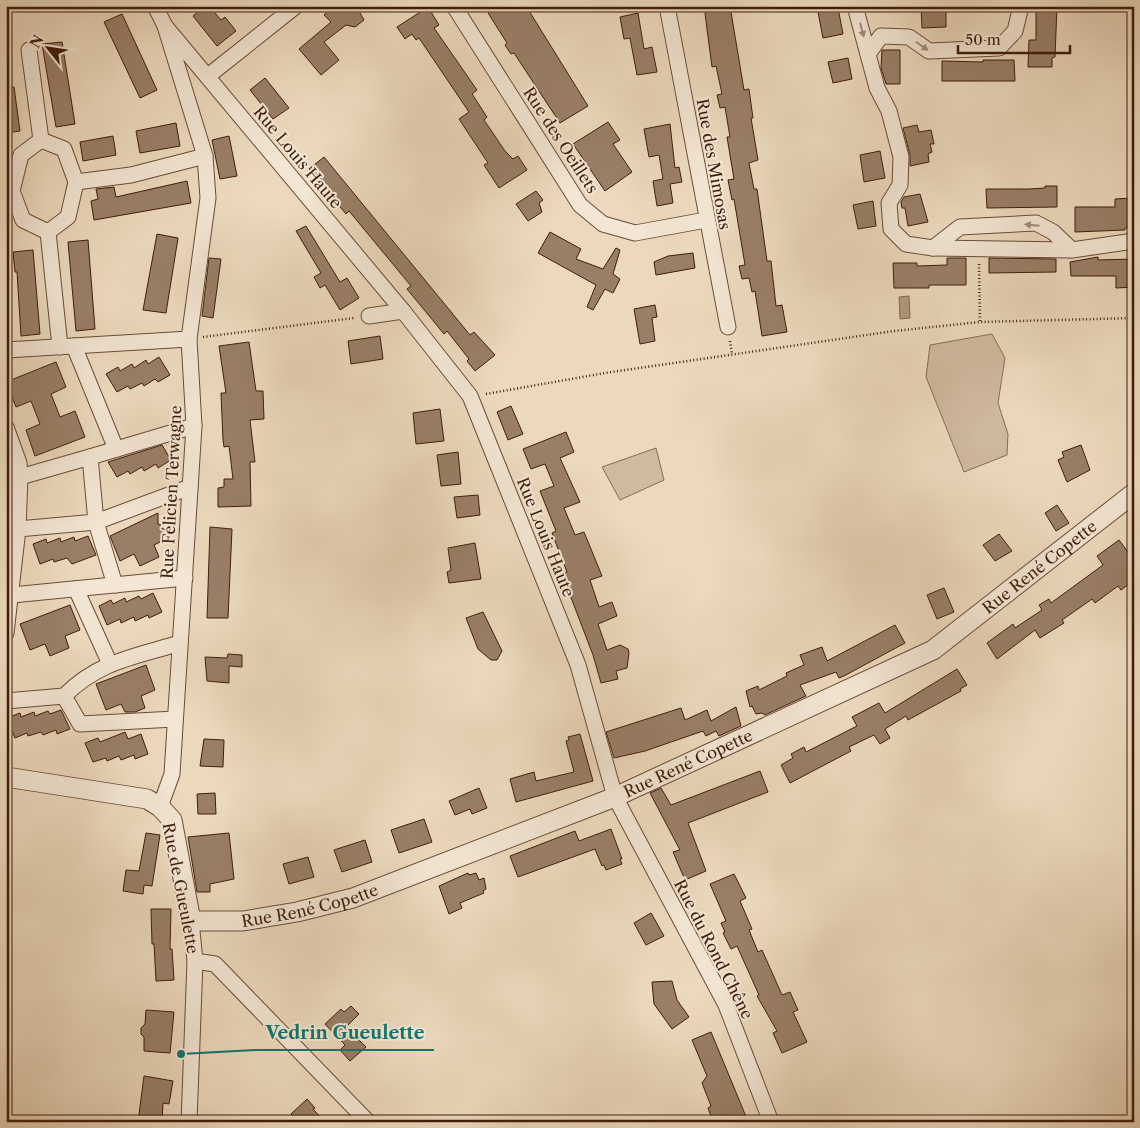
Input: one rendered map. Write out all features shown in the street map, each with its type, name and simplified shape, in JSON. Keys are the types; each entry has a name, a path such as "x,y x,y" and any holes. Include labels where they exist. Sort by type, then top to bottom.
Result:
{"street":[{"name":"Rue Félicien Terwagne","path":"155,6 165,26 205,156 208,198 189,339 194,426 172,774 160,807"},
{"path":"208,76 296,6"},
{"name":"Rue des Oeillets","path":"454,6 580,205 603,224 635,233 706,220"},
{"name":"Rue des Mimosas","path":"667,6 706,220 728,327"},
{"path":"855,6 877,88 889,111 901,157 900,184 889,203 891,229 906,244 933,248 1072,250 1134,241"},
{"path":"868,54 881,36 909,37 929,51 999,48 1015,31 1020,6"},
{"name":"Rue Louis Haute","path":"165,26 403,311 470,396 578,665 614,797"},
{"path":"30,50 41,140"},
{"path":"41,140 64,149 76,182 68,217 48,232"},
{"path":"41,140 21,155 9,192 23,220 48,232"},
{"path":"76,182 131,175 205,156"},
{"path":"933,248 960,227 1036,224 1053,232 1072,250"},
{"path":"48,232 67,346 116,449"},
{"path":"369,316 403,311"},
{"path":"6,350 189,339"},
{"path":"13,478 194,426"},
{"path":"6,427 19,463 13,478 18,529 11,568 12,595 6,632"},
{"path":"90,457 96,522 115,585"},
{"path":"18,529 96,522 190,487"},
{"name":"Rue René Copette","path":"191,922 243,921 297,912 353,898 614,797 933,650 1134,493"},
{"path":"12,595 185,578"},
{"path":"76,589 110,664"},
{"path":"6,701 64,696 82,679 110,664 180,643"},
{"path":"64,696 80,724 175,719"},
{"path":"6,777 146,799 160,807"},
{"name":"Rue du Rond Chêne","path":"614,797 726,1004 771,1122"},
{"name":"Rue de Gueulette","path":"160,807 172,820 191,922 195,961 189,1122"},
{"path":"195,961 215,964 368,1122"}],"path":[{"path":"979,249 980,322"},
{"path":"189,339 369,316"},
{"path":"470,396 760,350 894,331 980,322 1134,318"}],"shaded area":[{"path":"909,296 910,318 900,319 899,297"},
{"path":"992,334 1005,358 998,403 1008,434 1007,455 964,472 926,377 930,345"},
{"path":"656,448 664,480 620,500 602,467"}],"building":[{"path":"204,6 209,6 221,20 225,17 236,31 217,46 193,16"},
{"path":"335,6 356,6 364,20 355,27 346,25 324,42 339,60 321,75 299,49 331,22 324,15"},
{"path":"499,6 526,6 588,106 560,123 514,53 511,54 505,45 507,43 488,13"},
{"path":"704,6 730,6 744,90 749,89 753,118 751,118 758,160 749,163 754,189 757,189 767,261 771,261 776,306 782,305 787,332 762,336 755,291 752,292 749,278 742,279 739,266 745,265 734,199 732,200 728,180 734,179 727,137 730,137 725,107 720,108 717,95 722,94 716,66 712,67"},
{"path":"1036,6 1057,6 1055,57 1052,58 1052,67 1028,67 1029,40 1036,40"},
{"path":"428,7 439,25 434,28 477,90 472,94 487,117 484,120 505,151 513,159 518,156 527,170 499,188 484,165 488,163 459,119 469,112 419,38 416,40 412,34 405,39 397,27"},
{"path":"921,7 946,8 946,27 922,28"},
{"path":"838,8 843,34 823,38 818,12"},
{"path":"638,13 644,49 652,47 657,72 637,75 630,38 624,39 620,17"},
{"path":"122,14 157,90 140,98 104,22"},
{"path":"62,42 75,124 56,127 42,44"},
{"path":"882,50 900,50 900,84 886,84 881,68"},
{"path":"848,58 852,79 833,83 828,62"},
{"path":"983,60 1014,60 1015,81 942,81 942,61 983,62"},
{"path":"265,78 289,108 273,119 250,90"},
{"path":"6,87 14,87 20,131 6,133"},
{"path":"608,122 620,140 613,144 632,172 605,191 573,144"},
{"path":"176,123 180,146 140,153 136,131"},
{"path":"670,124 675,168 679,167 682,182 670,184 673,203 657,206 653,181 663,179 659,155 649,157 644,129"},
{"path":"917,125 919,132 931,130 934,144 930,144 932,152 928,154 929,162 910,166 910,155 903,128"},
{"path":"113,136 116,155 83,161 80,142"},
{"path":"229,136 237,176 220,179 212,140"},
{"path":"880,151 885,178 864,182 860,155"},
{"path":"324,157 470,335 474,332 495,355 475,371 467,361 469,359 447,331 444,334 407,289 411,286 349,211 346,214 309,169"},
{"path":"187,181 191,203 94,220 91,201 98,199 96,189 114,187 116,197"},
{"path":"1045,186 1057,186 1057,207 987,208 986,189 1029,189 1045,188"},
{"path":"536,191 543,200 539,203 542,212 528,221 516,204"},
{"path":"920,194 928,222 908,226 905,208 902,208 901,202 904,197"},
{"path":"1132,198 1134,227 1125,228 1125,230 1075,232 1075,207 1115,207 1115,199"},
{"path":"873,201 876,226 858,229 853,205"},
{"path":"306,226 340,282 347,278 359,298 340,310 325,285 320,288 314,277 321,273 296,231"},
{"path":"550,232 581,249 576,259 603,269 616,248 620,250 613,274 620,279 613,293 605,289 593,310 587,307 596,285 538,253"},
{"path":"157,234 178,238 166,313 143,310"},
{"path":"88,240 95,329 76,331 68,242"},
{"path":"33,250 40,334 21,336 17,272 15,272 13,252"},
{"path":"693,253 695,268 656,275 654,262 668,256"},
{"path":"1098,257 1098,260 1134,259 1134,287 1116,288 1116,276 1071,276 1070,262"},
{"path":"209,258 221,259 213,318 202,316"},
{"path":"947,258 966,258 966,285 929,285 929,288 894,288 893,263 917,263 917,266 947,265"},
{"path":"989,258 1056,259 1056,272 989,273"},
{"path":"655,305 657,317 652,318 655,341 640,344 634,309"},
{"path":"380,336 383,359 351,364 348,341"},
{"path":"249,342 256,391 263,391 264,419 250,420 255,462 250,462 251,506 218,507 218,488 224,487 224,479 233,479 229,446 224,447 223,440 221,393 226,393 219,346"},
{"path":"159,357 170,375 158,382 155,379 144,386 142,383 130,389 128,386 117,392 106,374 118,367 120,371 132,364 134,368 146,360 148,364"},
{"path":"56,362 66,387 51,394 60,417 75,411 85,437 35,456 26,430 40,424 31,401 16,407 6,382"},
{"path":"511,406 523,434 508,440 497,412"},
{"path":"440,409 444,441 416,444 413,413"},
{"path":"566,432 574,452 560,458 580,502 564,508 575,535 584,532 602,576 590,580 599,607 612,602 617,616 598,624 607,650 620,645 628,649 629,653 627,668 616,671 618,679 601,683 593,655 562,574 567,572 552,533 556,531 540,491 554,486 545,464 531,469 523,449"},
{"path":"162,445 171,460 158,468 156,464 144,471 142,467 130,474 128,471 117,477 108,462"},
{"path":"1081,445 1090,470 1067,482 1058,460 1064,457 1062,452"},
{"path":"458,452 461,484 441,486 437,455"},
{"path":"478,495 480,515 457,518 454,497"},
{"path":"1057,505 1069,523 1056,531 1045,513"},
{"path":"158,513 158,524 162,525 168,538 154,545 159,557 140,566 134,554 120,561 110,536"},
{"path":"210,527 232,529 228,618 207,618"},
{"path":"999,534 1012,551 995,561 983,545"},
{"path":"88,536 96,555 72,564 67,558 54,562 53,559 40,564 33,544 46,539 47,543 60,538 61,542 74,537 75,541"},
{"path":"1119,540 1134,560 1134,580 1121,590 1118,586 1095,603 1092,599 1062,620 1064,623 1040,638 1035,630 997,659 987,643 1013,624 1015,628 1042,610 1039,605 1049,599 1051,603 1103,565 1097,556"},
{"path":"475,543 481,579 449,583 447,572 451,570 448,548"},
{"path":"944,588 954,612 937,619 927,595"},
{"path":"153,593 162,612 149,618 148,615 135,621 134,617 121,623 120,619 107,625 99,606 111,600 113,604 125,598 126,602 139,596 141,599"},
{"path":"70,605 80,630 65,636 69,648 50,656 45,644 30,650 20,624"},
{"path":"483,612 502,651 497,660 491,660 478,649 466,618"},
{"path":"895,625 905,643 839,678 836,672 800,685 806,696 765,715 762,713 756,714 752,706 750,707 746,691 758,686 759,690 787,676 786,673 804,665 800,655 822,647 827,661"},
{"path":"228,654 242,655 242,667 229,666 229,683 207,681 205,657 227,658"},
{"path":"146,665 155,690 141,696 145,708 135,712 125,712 121,704 106,710 96,684"},
{"path":"957,669 967,685 960,689 961,691 908,720 906,716 885,729 890,738 880,744 874,735 849,747 851,751 790,783 781,765 793,758 791,754 804,747 806,752 857,726 852,717 879,703 885,713"},
{"path":"736,707 741,726 719,736 716,731 706,736 703,731 645,751 614,758 606,732 681,708 685,720 707,710 711,721"},
{"path":"61,710 70,729 57,734 56,730 43,735 41,732 28,736 27,733 15,738 7,718 20,713 21,717 34,712 35,716 48,711 50,714"},
{"path":"125,732 128,739 141,734 148,754 135,759 134,755 121,760 119,756 107,761 106,758 93,762 85,743 98,738 100,742"},
{"path":"580,734 593,781 516,802 510,779 534,772 536,781 574,772 566,741 569,740 568,737"},
{"path":"204,739 224,740 223,767 200,766"},
{"path":"760,771 768,792 688,823 706,871 685,880 673,852 680,850 650,793 661,788 671,805"},
{"path":"479,788 487,808 472,814 470,809 455,815 449,801"},
{"path":"215,793 216,814 198,814 197,794"},
{"path":"424,819 432,842 399,853 391,830"},
{"path":"611,829 622,864 606,870 604,865 602,866 595,849 518,877 510,856 575,831 579,841"},
{"path":"146,833 160,835 152,886 144,885 143,894 123,891 126,870 139,871"},
{"path":"229,833 234,879 210,884 210,892 197,892 188,837"},
{"path":"365,840 372,862 342,872 334,850"},
{"path":"308,857 314,877 289,884 283,864"},
{"path":"468,873 469,875 476,873 479,880 484,878 486,889 483,891 484,893 460,903 462,908 449,914 439,886"},
{"path":"734,874 746,898 740,901 752,929 749,930 758,952 762,950 782,995 790,992 798,1010 793,1012 807,1042 782,1053 773,1033 777,1031 757,996 759,995 737,946 731,949 723,933 725,932 721,923 726,921 710,884"},
{"path":"151,909 171,909 170,949 172,949 174,980 156,981"},
{"path":"651,913 664,936 646,945 634,923"},
{"path":"672,981 677,1000 689,1017 672,1029 654,1004 652,982"},
{"path":"351,1006 359,1014 346,1027 366,1047 350,1061 340,1050 345,1045 325,1024 341,1009 344,1012"},
{"path":"146,1010 174,1012 170,1053 144,1051 144,1037 141,1034 141,1028 145,1024"},
{"path":"711,1032 747,1119 740,1122 713,1122 708,1108 711,1106 702,1083 707,1076 692,1040"},
{"path":"144,1076 173,1081 169,1104 163,1103 162,1122 138,1122"},
{"path":"307,1099 325,1122 298,1122 291,1114"}],"place":[{"name":"Vedrin Gueulette","path":"181,1054"}]}
